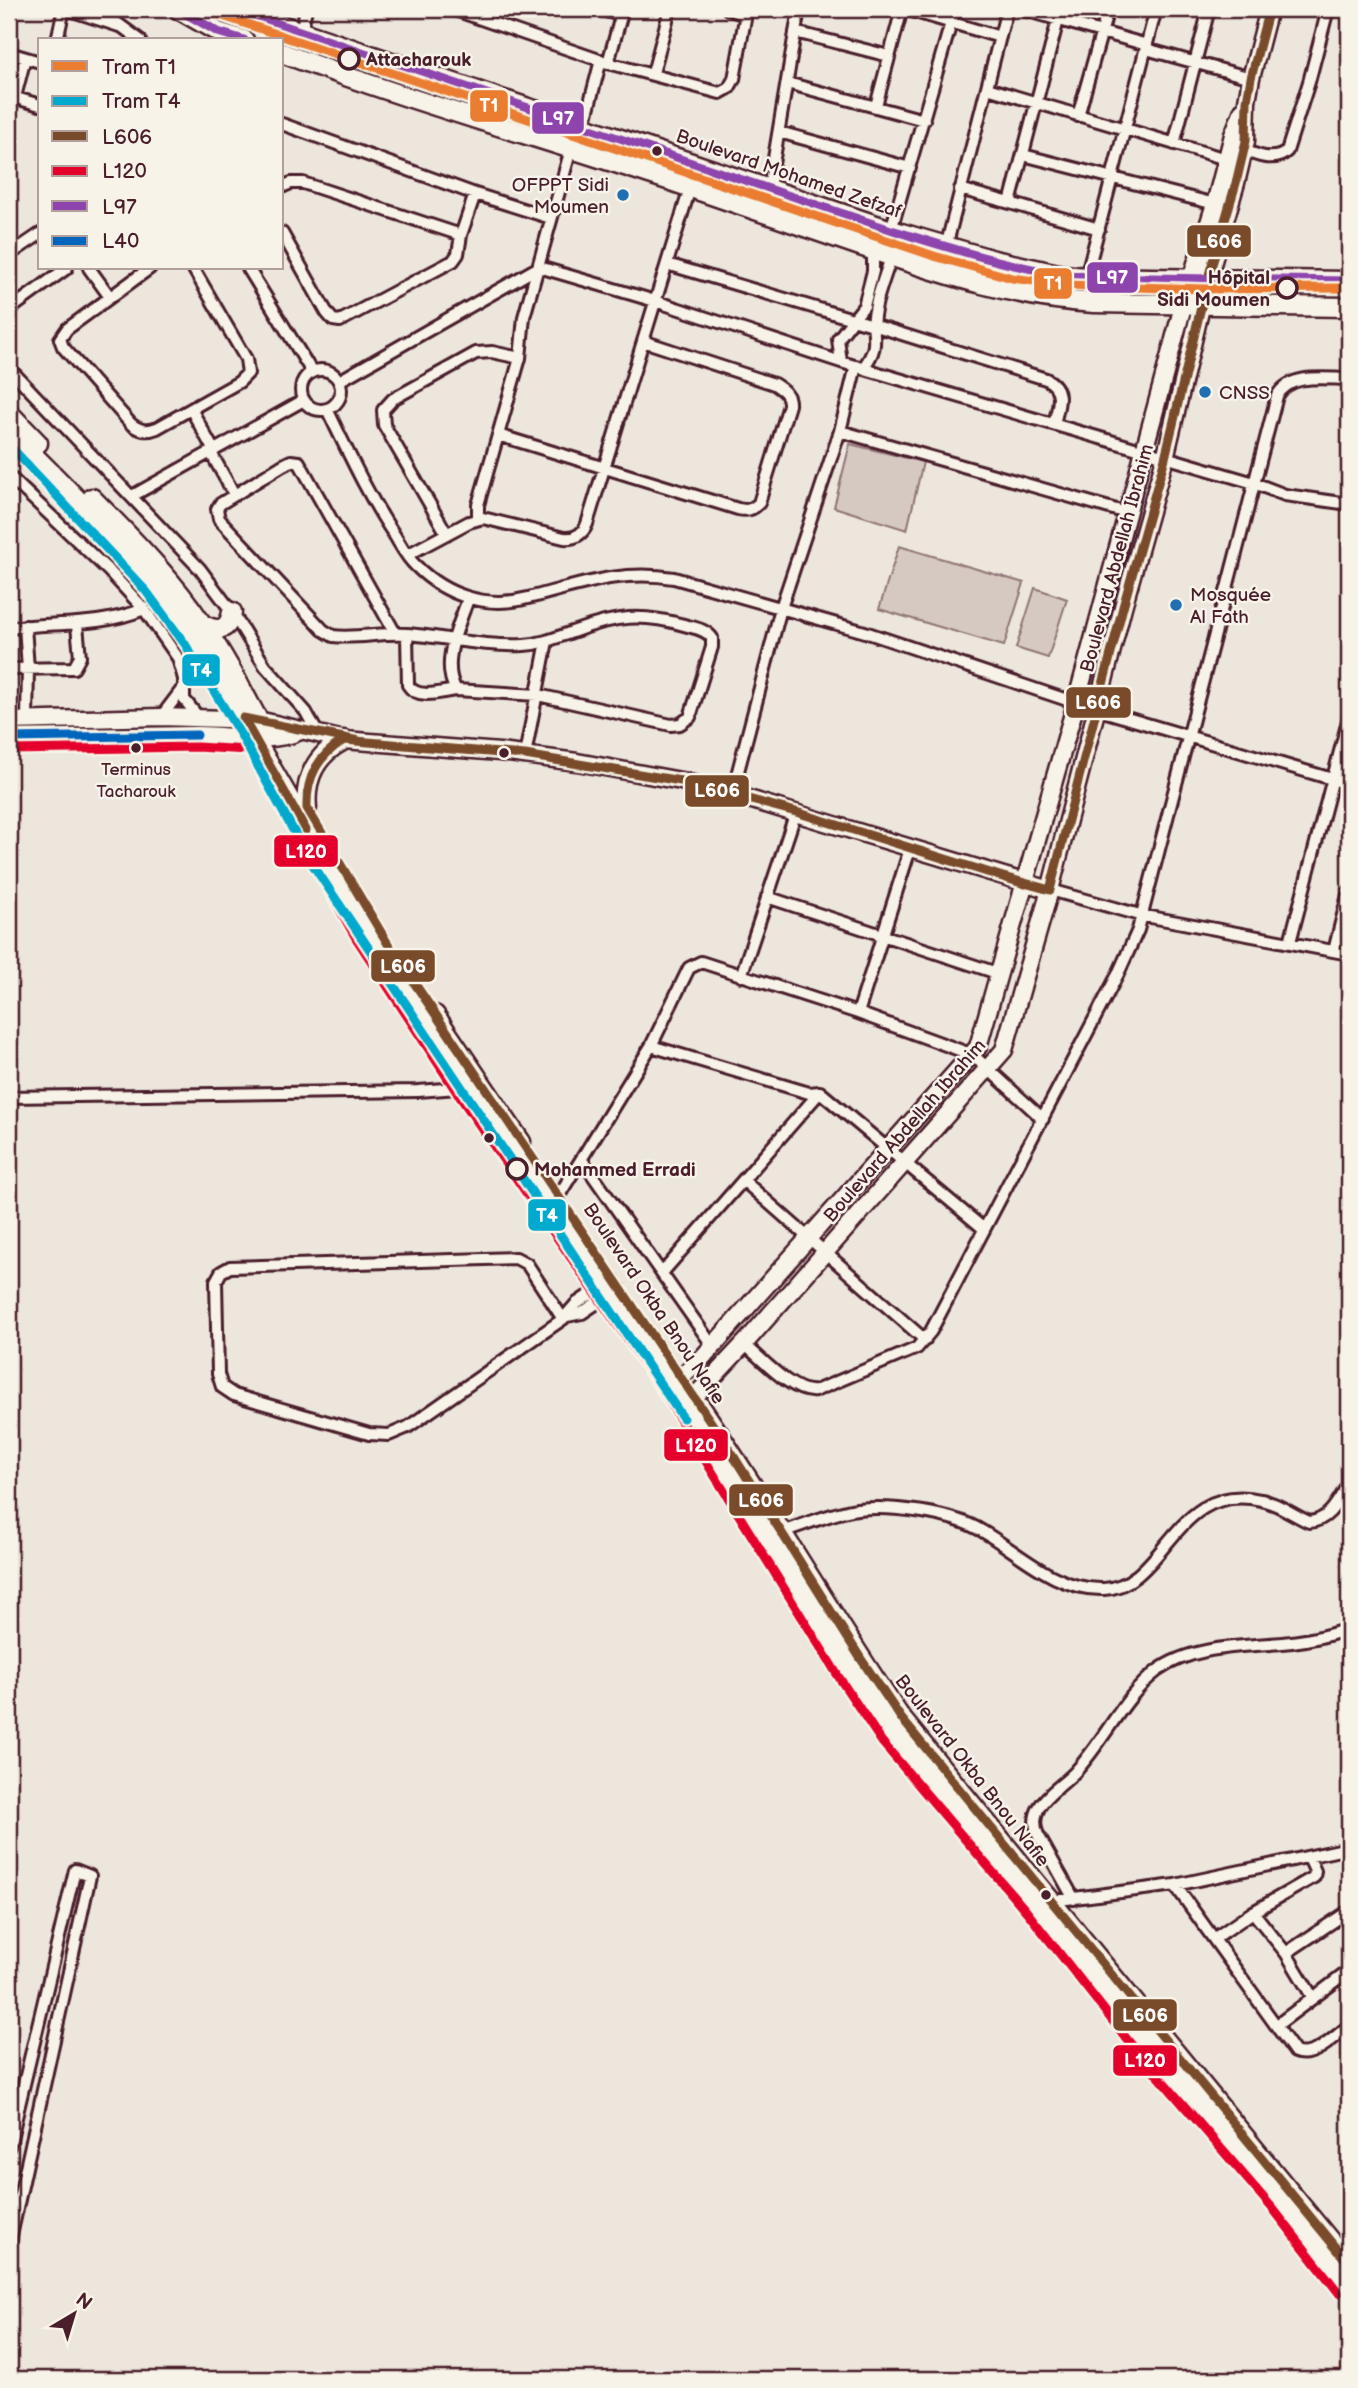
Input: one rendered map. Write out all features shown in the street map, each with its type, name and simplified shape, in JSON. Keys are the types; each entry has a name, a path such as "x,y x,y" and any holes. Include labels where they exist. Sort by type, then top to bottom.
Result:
{"main road":[{"path":"178,9 216,36"},
{"name":"Boulevard Mohamed Zefzaf","path":"242,10 891,230 1027,268 1086,277 1349,281"},
{"path":"284,54 374,86 970,282 1038,298 1094,303 1349,307"},
{"name":"Boulevard Okba Bnou Nafie","path":"9,413 153,561 204,625 251,719 360,921 690,1402 850,1673 892,1735 1349,2264"},
{"name":"Boulevard Okba Bnou Nafie","path":"9,431 126,551 167,598 251,719"},
{"path":"204,625 215,630 224,628 230,622 232,612"},
{"name":"Boulevard Okba Bnou Nafie","path":"262,738 476,1087 558,1197 612,1286"},
{"path":"307,808 309,780 316,764 328,750 344,740"},
{"name":"Boulevard Okba Bnou Nafie","path":"690,1402 729,1449 860,1659 901,1718 1051,1902 1147,2030 1349,2285"}],"street":[{"path":"58,38 65,9 119,26"},
{"path":"98,9 137,38"},
{"path":"301,32 306,9"},
{"path":"452,9 473,12 604,62 720,93 725,91 734,79 745,19 742,14 728,9"},
{"path":"584,125 622,12 597,9"},
{"path":"653,73 670,9"},
{"path":"769,188 799,9"},
{"path":"876,106 904,9 1000,37"},
{"path":"891,230 955,9"},
{"path":"946,247 1007,9"},
{"path":"1021,9 1251,78"},
{"path":"1079,116 1108,9"},
{"path":"1086,277 1156,9"},
{"path":"1174,144 1209,9"},
{"name":"Boulevard Abdellah Ibrahim","path":"675,1380 703,1357 973,1055 980,1042 1076,703 1184,303 1200,278 1269,9"},
{"path":"987,88 1174,144 1281,157 1287,151 1328,9"},
{"path":"1010,203 1058,20"},
{"path":"795,32 890,56"},
{"path":"9,54 38,61"},
{"path":"25,58 12,97 38,104"},
{"path":"787,83 923,120"},
{"path":"284,125 475,194 551,218"},
{"path":"779,132 910,168"},
{"path":"478,519 478,505 520,358 524,317 571,149"},
{"name":"Boulevard Abdellah Ibrahim","path":"690,1402 1004,1050 1050,890 1123,607 1165,458 1203,304 1200,278 1215,204 1233,151"},
{"path":"1023,155 1215,204"},
{"path":"284,186 303,183 461,234"},
{"path":"407,555 478,519 494,519 559,537 574,537 582,533 690,188"},
{"path":"960,188 1099,229"},
{"path":"284,237 327,313 333,320 340,321 451,264 458,254 461,234 475,194"},
{"path":"9,255 38,235"},
{"path":"841,362 838,339 862,311 873,271 873,250"},
{"path":"732,794 781,608 860,367 871,357 875,346 874,311 891,257"},
{"path":"667,264 855,319 1052,382 1059,390 1054,424"},
{"path":"339,381 539,267 655,301 841,362 1254,483 1285,495 1349,504"},
{"path":"9,310 65,270"},
{"path":"90,270 110,297"},
{"path":"147,270 63,332 60,339 61,345 131,424 140,430 157,428 243,380 248,369 246,359 194,270"},
{"path":"249,270 312,372"},
{"path":"498,435 738,509 754,509 759,503 789,405 786,394 774,384 643,341"},
{"path":"447,534 384,425 383,410 393,399 477,353 492,352 520,358"},
{"path":"9,368 200,569 232,612 261,660 306,712 309,733"},
{"path":"327,371 339,381 339,397 333,406 314,409 304,400 301,388 312,372 327,371"},
{"path":"744,1344 793,1386 807,1392 917,1348 925,1340 1043,1119 1138,930 1277,396 1287,383 1298,380 1349,379"},
{"path":"132,496 304,400"},
{"path":"191,409 234,494"},
{"path":"327,409 373,500 407,555 416,566 443,587 468,599 504,602 525,599 593,579 649,575 674,579 878,636 1076,703 1349,784"},
{"path":"840,431 1127,513"},
{"path":"401,634 301,463 291,461 218,506 219,519 323,630 338,636 401,634 512,645 547,641 604,621 635,616 696,629 709,634 712,642 692,713 680,724 671,724 538,695 456,690 420,694 411,690 408,685 401,634"},
{"path":"9,476 144,609 178,659 185,686 184,698 199,718"},
{"path":"456,690 450,668 454,639 468,599"},
{"path":"9,628 110,621 144,609"},
{"path":"9,669 74,668 80,657 78,625"},
{"path":"25,626 27,719"},
{"path":"525,755 547,641"},
{"path":"161,718 185,686"},
{"path":"1290,942 1349,718"},
{"path":"9,721 251,719 344,740 525,755 629,771 732,794 796,812 1025,884 1140,915 1349,954"},
{"path":"9,738 197,734 262,738 309,733"},
{"path":"741,976 796,812"},
{"path":"858,1013 910,849"},
{"path":"1334,951 1349,891"},
{"path":"767,897 1000,974"},
{"path":"558,1197 651,1046 689,968 701,962 858,1013 973,1055 1043,1119"},
{"path":"651,1046 809,1093 820,1092 984,1229"},
{"path":"9,1097 405,1091 476,1087"},
{"path":"662,1273 820,1092"},
{"path":"582,1160 712,1345"},
{"path":"744,1181 925,1340"},
{"path":"565,1317 527,1264 516,1258 230,1267 221,1272 216,1281 219,1379 226,1391 234,1395 369,1434 389,1434 408,1427 565,1317 576,1304 612,1286"},
{"path":"781,1532 856,1509 902,1510 960,1521 978,1529 1067,1584 1105,1589 1120,1585 1145,1568 1179,1527 1221,1499 1238,1497 1264,1500 1309,1522 1317,1522 1330,1512 1349,1483"},
{"path":"1074,1899 1038,1835 1036,1818 1045,1797 1075,1772 1121,1710 1157,1671 1178,1658 1200,1651 1313,1639 1349,1629"},
{"path":"1051,1902 1175,1885 1349,1848"},
{"path":"1215,1938 1253,1912 1314,1877 1315,1871 1309,1858"},
{"path":"9,2147 75,1870 90,1877 9,2245"},
{"path":"1175,1885 1295,2052 1303,2055 1314,2051 1349,2026"},
{"path":"1286,1953 1349,1911"},
{"path":"1253,1912 1286,1953 1313,1998"},
{"path":"1277,2025 1349,1971"}],"shaded area":[{"path":"850,444 923,462 907,530 834,507"},
{"path":"899,546 1024,583 1004,646 879,609"},
{"path":"1035,588 1067,599 1048,658 1016,648"}],"tram line":[{"name":"T1","path":"209,9 217,14 934,256 1012,278 1064,285 1205,289 1349,288"},
{"name":"T4","path":"9,445 146,591 185,644 242,737 309,859 683,1418"}],"transit line":[{"name":"L97","path":"178,9 218,32 238,38"},
{"name":"L97","path":"234,9 891,230 1012,265 1086,277 1349,281"},
{"name":"L606","path":"1007,878 1050,890 1123,607 1165,458 1208,278 1236,183 1246,141 1247,101 1251,78 1269,9"},
{"name":"L606","path":"243,718 306,830"},
{"name":"L606","path":"243,718 359,741"},
{"name":"L40","path":"9,738 197,735"},
{"name":"L606","path":"1025,884 796,812 681,781 525,755 344,740 327,753 315,768 307,797 307,808 388,944 729,1449 901,1718 1349,2264"},
{"name":"L120","path":"9,750 197,747 248,750 356,938 458,1094 660,1387 840,1679 882,1742 1027,1912 1130,2043 1274,2210 1339,2293"}],"place":[{"name":"Attacharouk","path":"349,59"},
{"name":"OFPPT Sidi Moumen","path":"623,195"},
{"name":"Hôpital Sidi Moumen","path":"1287,288"},
{"name":"CNSS","path":"1205,392"},
{"name":"Mosquée Al Fath","path":"1176,605"},
{"name":"Terminus Tacharouk","path":"136,748"},
{"name":"Mohammed Erradi","path":"517,1169"}]}
